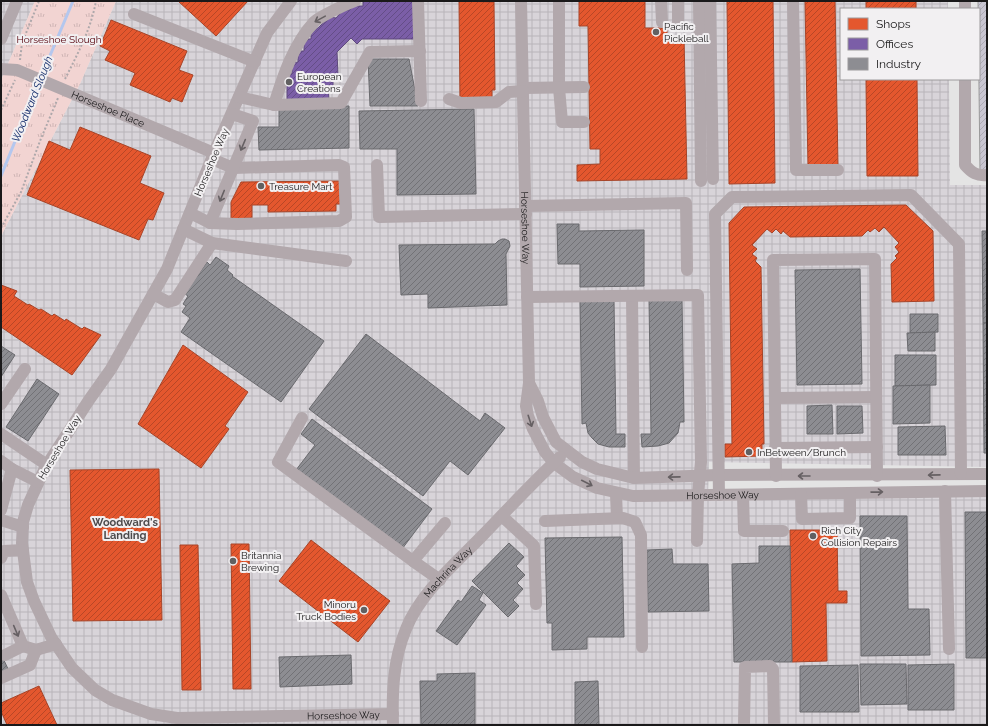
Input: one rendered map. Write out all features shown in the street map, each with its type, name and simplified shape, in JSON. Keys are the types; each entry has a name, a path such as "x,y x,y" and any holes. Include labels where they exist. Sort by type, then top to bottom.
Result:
{"street":[{"path":"1,39 17,1"},
{"name":"Horseshoe Way","path":"291,1 268,33 213,156 167,269 111,369 47,464 38,482 28,505 23,527 23,550 27,582 41,618 72,668 95,690 112,700 150,714 177,718 393,719"},
{"path":"274,105 281,81 295,49 315,21 355,1"},
{"path":"418,1 422,100"},
{"name":"Horseshoe Way","path":"521,1 529,383 526,406 528,416 539,443 554,462 573,476 597,488 616,494 633,496 987,491"},
{"path":"558,1 559,88 562,122 584,122"},
{"path":"661,1 662,22"},
{"path":"678,1 678,22"},
{"path":"699,1 701,181"},
{"path":"710,1 713,179"},
{"path":"793,1 796,170 838,170"},
{"path":"134,14 255,62"},
{"path":"239,97 274,105 341,103 370,52 420,51"},
{"name":"Horseshoe Place","path":"1,69 18,70 61,88 213,156 233,168"},
{"path":"966,80 966,165 971,172 979,176 987,176"},
{"path":"449,99 461,103 496,102 509,92 523,89 584,87"},
{"path":"210,223 253,121 232,114"},
{"path":"190,213 210,223 237,224 339,221 346,217 344,168 339,164 233,168"},
{"path":"377,165 379,217 686,204 687,270"},
{"path":"719,495 715,214 732,197 911,195 959,244 962,474"},
{"path":"183,230 212,243 346,261"},
{"path":"153,294 168,302 175,300 212,243"},
{"path":"776,476 773,260 875,259 877,476"},
{"path":"527,297 698,295 701,462 698,495 697,541"},
{"path":"632,296 634,478"},
{"path":"1,404 25,368"},
{"name":"Horseshoe Way","path":"529,383 538,401 543,417 556,442 582,462 597,469 634,478 699,477 718,475 877,476 987,474"},
{"path":"775,398 876,397"},
{"path":"302,418 278,462 440,580"},
{"path":"1,434 47,464"},
{"path":"775,448 877,447"},
{"name":"Machrina Way","path":"393,719 392,694 394,670 406,628 420,604 440,580 566,451"},
{"path":"1,461 12,469 38,482"},
{"path":"1,510 12,469"},
{"path":"945,491 949,648"},
{"path":"801,494 802,519 850,518 850,493"},
{"path":"616,494 617,518"},
{"path":"743,495 744,531 783,531"},
{"path":"502,516 534,546 536,604"},
{"path":"545,521 624,518 635,522 641,535 642,647"},
{"path":"1,520 23,527"},
{"path":"413,560 445,523"},
{"path":"2,553 23,550"},
{"path":"1,595 23,646"},
{"path":"5,655 23,646 36,650 56,644"},
{"path":"1,678 30,665 36,650"},
{"path":"744,725 745,667 770,666 773,669 774,725"}],"path":[{"path":"20,62 22,43 40,1"},
{"path":"1,228 21,192 61,88 85,40 96,1"},
{"path":"1,110 16,77"}],"shaded area":[{"path":"1,1 35,1 1,80"},
{"path":"116,1 948,1 948,8 840,8 840,80 949,80 950,185 987,185 987,467 709,462 708,501 987,496 987,725 1,725 1,236 80,84"}],"green space":[{"name":"Horseshoe Slough","path":"35,1 116,1 80,84 1,236 1,80"}],"building: Shops":[{"path":"178,1 248,1 216,36"},
{"path":"459,1 494,2 495,90 492,90 492,98 460,101"},
{"path":"579,1 645,1 645,28 667,28 667,37 684,37 687,179 577,181 577,165 600,164 600,149 590,149 588,26 579,26"},
{"path":"727,1 773,1 775,183 729,184"},
{"path":"805,1 835,1 838,166 808,167"},
{"path":"866,1 916,1 916,8 866,8"},
{"path":"111,20 187,51 179,70 193,75 182,102 172,98 170,102 130,85 135,73 105,60 110,51 100,46"},
{"path":"866,80 917,80 918,176 867,176"},
{"path":"80,127 151,156 140,183 164,193 153,220 148,219 139,240 27,195 49,141 70,150"},
{"path":"344,181 344,204 336,204 336,211 268,212 268,205 252,205 252,218 231,219 231,202 241,182"},
{"path":"906,205 933,231 934,301 892,302 891,264 897,258 895,256 899,252 895,247 899,243 884,227 879,232 875,228 870,232 868,230 862,236 790,237 783,231 781,234 776,229 772,233 767,229 752,245 757,249 752,254 757,258 755,261 761,267 764,444 762,444 762,456 725,457 725,444 732,444 729,223 744,207"},
{"path":"1,285 17,291 14,296 28,305 29,304 39,310 41,309 52,316 54,314 65,321 66,319 82,329 84,327 101,335 72,375 1,327"},
{"path":"183,345 248,392 225,426 229,429 201,468 138,424"},
{"path":"159,469 162,620 73,621 70,470"},
{"path":"790,530 837,530 838,591 847,591 847,603 826,603 827,661 792,662"},
{"path":"311,540 390,601 358,642 279,581"},
{"path":"231,544 249,544 251,689 233,689"},
{"path":"180,545 198,545 201,690 182,690"},
{"path":"39,686 57,725 7,725 1,711 1,703"}],"building: Offices":[{"path":"363,1 416,1 416,39 362,39 357,44 351,38 337,52 338,75 333,75 333,86 328,86 329,100 287,100 287,74 292,74 292,63 298,62 298,51 304,51 304,39 311,39 311,34 330,17 336,18 342,11 349,10 349,6 363,6"}],"building: Industry":[{"path":"368,59 409,59 418,106 370,106"},
{"path":"349,106 349,148 259,150 258,127 279,127 279,107"},
{"path":"474,109 476,194 397,195 397,149 360,149 359,111"},
{"path":"557,224 579,224 579,231 644,230 644,286 580,287 580,264 558,264"},
{"path":"982,231 987,231 987,323 983,323"},
{"path":"502,239 509,241 510,246 506,254 507,305 428,308 428,294 401,295 399,245 495,244"},
{"path":"216,257 229,266 227,270 233,275 232,276 324,341 281,402 181,332 190,318 182,312 186,306 183,304 188,296 185,294 207,262 210,265"},
{"path":"860,269 862,384 797,385 795,270"},
{"path":"649,299 682,299 684,422 680,422 678,433 669,443 658,446 642,447 641,434 651,434"},
{"path":"580,300 614,300 616,434 625,434 625,447 609,447 598,444 588,433 586,423 582,424"},
{"path":"910,314 938,314 938,332 910,333"},
{"path":"983,323 987,323 987,453 984,453"},
{"path":"935,332 935,351 908,351 907,333"},
{"path":"366,334 480,421 485,413 505,428 468,475 450,461 423,496 309,409"},
{"path":"1,346 15,355 1,377"},
{"path":"895,355 936,355 936,385 895,386"},
{"path":"37,379 59,394 28,441 6,427"},
{"path":"930,385 930,423 893,424 893,386"},
{"path":"832,405 833,434 807,434 807,406"},
{"path":"837,406 862,406 863,433 837,434"},
{"path":"312,419 432,509 402,549 296,470 315,445 301,434"},
{"path":"945,426 946,455 898,455 898,427"},
{"path":"965,512 987,512 987,658 966,658"},
{"path":"860,516 907,516 908,609 929,609 930,655 861,656"},
{"path":"622,537 624,637 587,637 587,649 552,650 552,623 547,623 545,538"},
{"path":"509,543 524,557 516,566 525,575 517,583 523,589 513,600 519,606 508,617 472,581"},
{"path":"759,546 790,546 792,662 734,662 732,564 759,563"},
{"path":"672,549 673,564 708,564 709,611 648,612 647,550"},
{"path":"472,586 483,593 479,600 486,605 457,645 436,631 458,600 461,602"},
{"path":"1,654 9,671 1,675"},
{"path":"351,655 352,684 280,687 279,657"},
{"path":"860,664 906,664 907,704 861,705"},
{"path":"954,664 954,710 908,710 908,665"},
{"path":"858,665 859,712 800,712 800,666"},
{"path":"475,673 475,725 421,725 420,681 437,681 437,674"},
{"path":"598,681 599,725 575,725 575,682"}],"building: Other":[{"path":"978,1 987,1 987,172 980,173 980,8 978,8"}],"waterway":[{"name":"Woodward Slough","path":"41,77 73,1"},
{"name":"Woodward Slough","path":"1,176 39,82"}],"place":[{"name":"Pacific Pickleball","path":"656,32"},
{"name":"European Creations","path":"289,82"},
{"name":"Treasure Mart","path":"261,186"},
{"name":"InBetween/Brunch","path":"749,452"},
{"name":"Rich City Collision Repairs","path":"813,536"},
{"name":"Britannia Brewing","path":"233,561"},
{"name":"Minoru Truck Bodies","path":"364,610"}],"district":[{"name":"Woodward's Landing","path":"125,528"}]}
